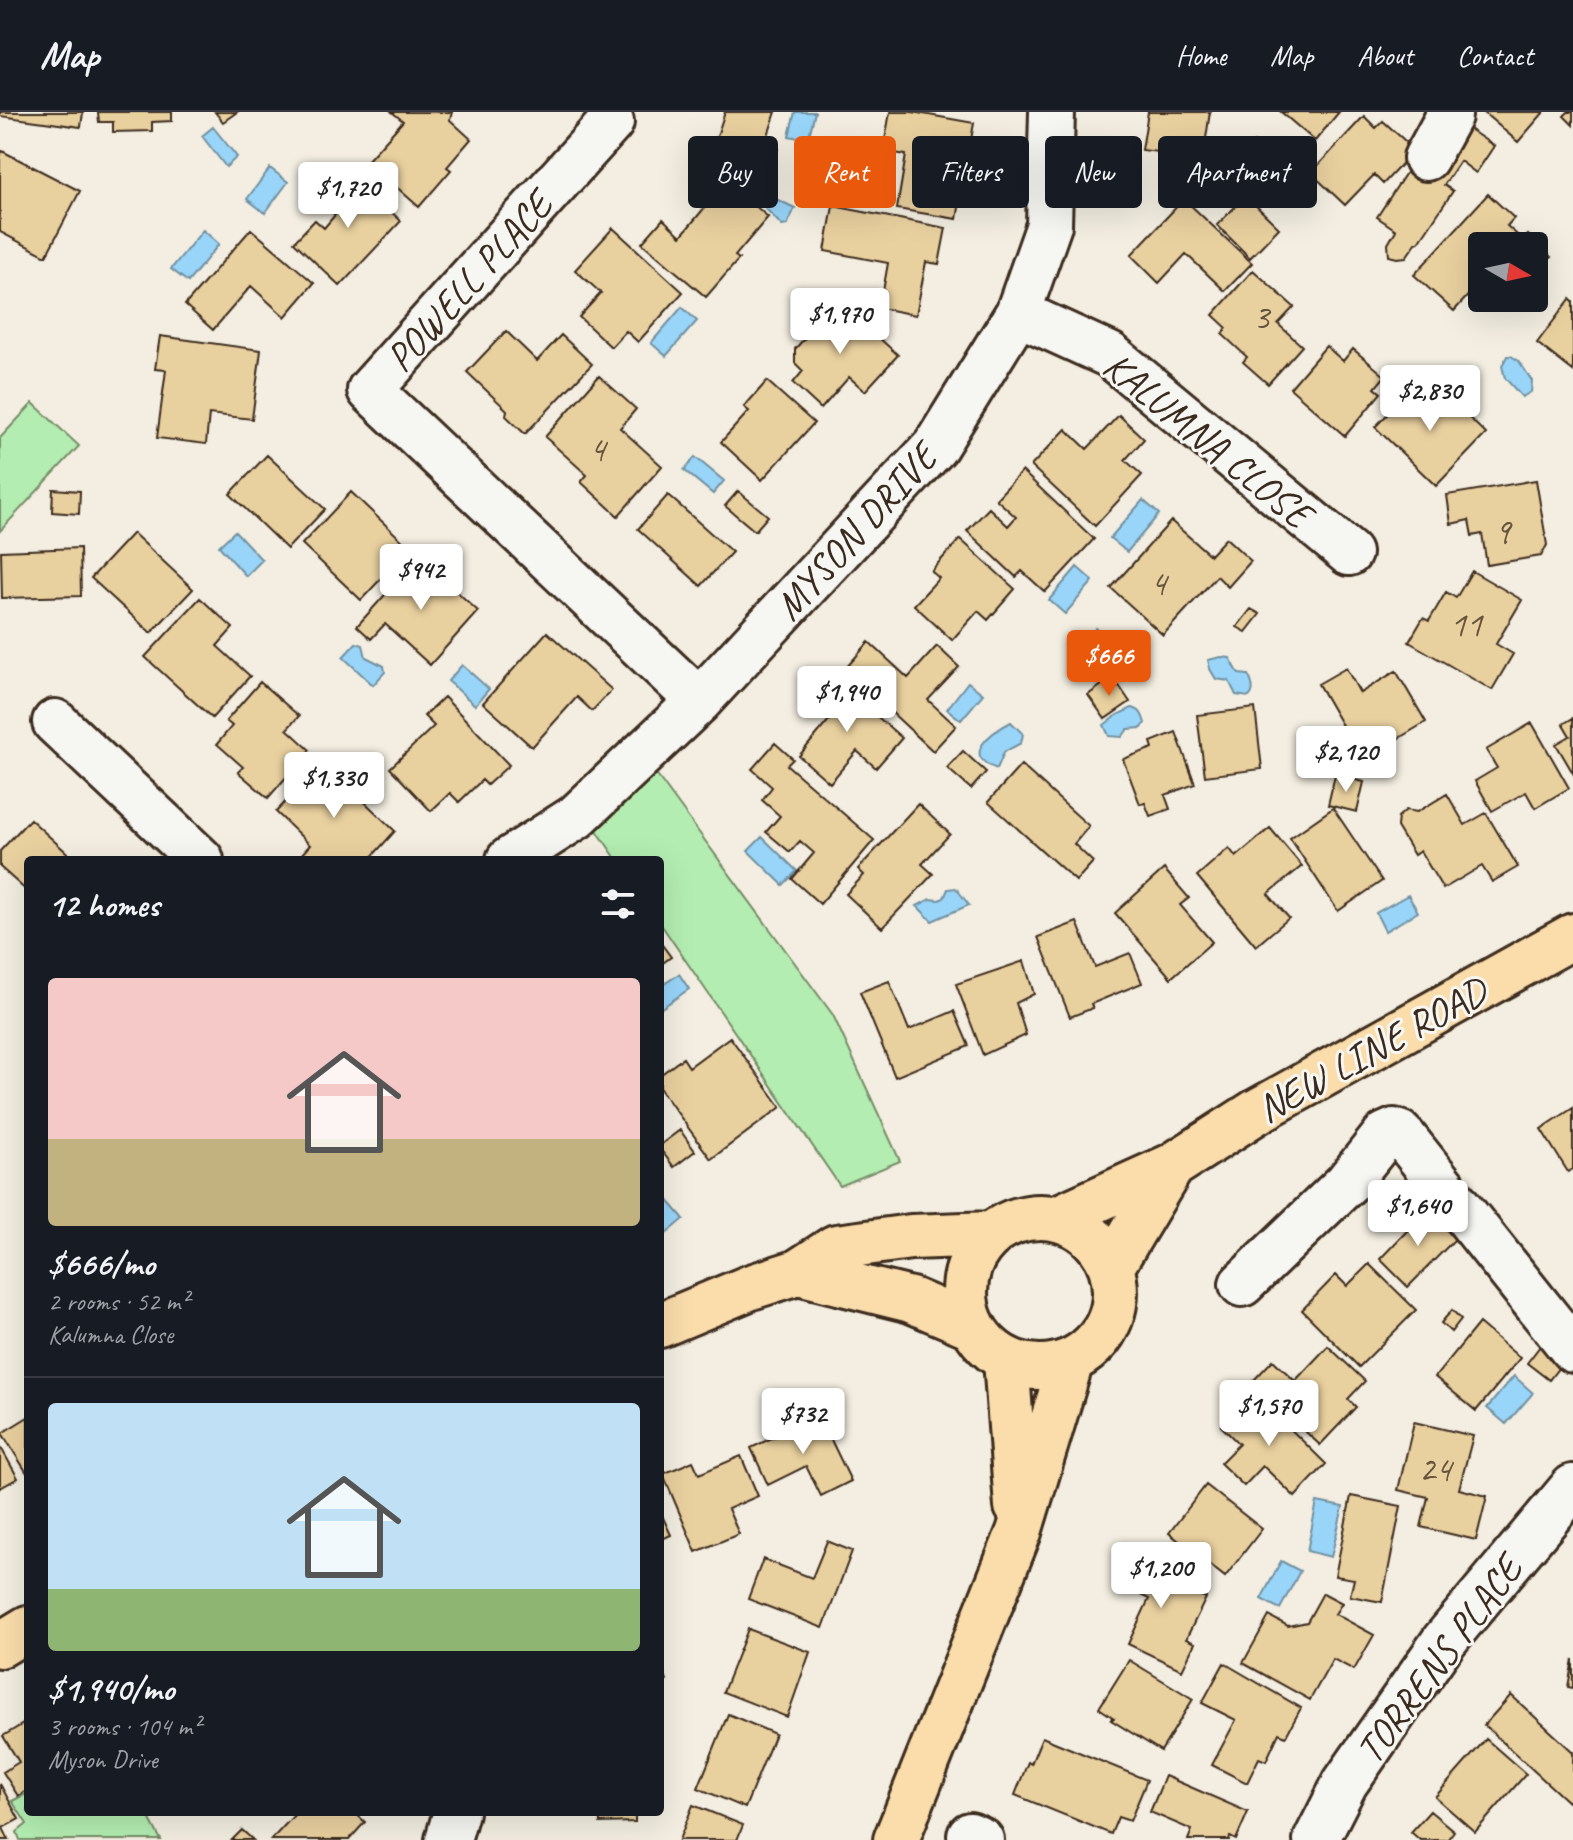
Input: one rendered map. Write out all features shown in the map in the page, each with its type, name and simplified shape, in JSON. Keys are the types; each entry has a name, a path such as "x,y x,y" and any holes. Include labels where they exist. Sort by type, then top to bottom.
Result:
{"main road":[{"name":"NEW LINE ROAD","path":"1057,1218 1172,1166 1256,1112 1573,936"},
{"name":"NEW LINE ROAD","path":"1111,1268 1172,1166"},
{"path":"1034,1216 1057,1218 1081,1228 1099,1246 1111,1268 1115,1295 1109,1322 1093,1345 1071,1361 1050,1367 1028,1366 1006,1360 987,1345 972,1326 965,1301 966,1276 975,1252 992,1234 1011,1222 1034,1216"},
{"path":"664,1323 751,1287 798,1272 836,1247 911,1237 992,1234"},
{"path":"798,1272 911,1300 972,1326"},
{"path":"1006,1360 1019,1532"},
{"path":"896,1840 1019,1532 1071,1361"},
{"path":"0,1645 24,1630"}],"street":[{"name":"MYSON DRIVE","path":"515,856 576,817 699,701 935,447 1018,313 1049,225 1052,112"},
{"path":"1426,158 1449,116 1448,112"},
{"name":"POWELL PLACE","path":"611,122 370,390 699,701"},
{"name":"KALUMNA CLOSE","path":"1018,313 1110,355 1349,553"},
{"path":"55,722 197,856"},
{"path":"1242,1284 1347,1183 1385,1135 1394,1131 1405,1139 1573,1350"},
{"name":"TORRENS PLACE","path":"1316,1840 1345,1783 1444,1641 1573,1487"},
{"path":"448,1840 455,1816"}],"green space":[{"path":"33,403 79,446 0,531 0,438"},
{"path":"656,774 833,1015 900,1161 840,1186 664,929 664,856 614,856 596,829"},
{"path":"24,1795 24,1816 148,1816 161,1840 20,1840 17,1832 27,1824 12,1801"}],"water":[{"path":"795,112 815,112 809,136 789,136"},
{"path":"213,127 237,157 226,167 202,136"},
{"path":"270,168 288,182 265,213 247,199"},
{"path":"778,200 795,208 787,225 782,226 765,208 778,208"},
{"path":"203,230 219,244 188,282 171,269"},
{"path":"682,307 697,321 666,356 651,343"},
{"path":"1507,356 1519,361 1532,381 1531,392 1522,397 1505,378 1502,366"},
{"path":"695,457 724,481 713,494 684,470"},
{"path":"1143,500 1159,514 1127,552 1110,538"},
{"path":"235,531 262,560 246,576 219,546"},
{"path":"1077,567 1093,581 1065,614 1049,600"},
{"path":"1096,628 1120,650 1106,666 1082,644"},
{"path":"356,643 363,645 366,657 384,666 385,672 373,685 343,657"},
{"path":"1230,658 1239,674 1248,675 1253,689 1249,697 1236,695 1229,681 1216,679 1208,660"},
{"path":"462,665 489,689 475,705 448,681"},
{"path":"968,682 983,694 961,720 947,709"},
{"path":"1132,708 1142,715 1145,723 1142,728 1128,729 1122,737 1109,736 1104,725"},
{"path":"1011,722 1023,734 1021,743 1004,752 997,769 980,757 980,751 988,738"},
{"path":"762,837 797,871 783,885 748,851"},
{"path":"956,888 969,905 932,921 917,906 930,899 944,898 948,889"},
{"path":"1408,895 1418,912 1385,931 1376,913"},
{"path":"679,974 689,989 664,1006 664,984"},
{"path":"664,1196 684,1219 664,1236"},
{"path":"1514,1376 1533,1393 1506,1424 1487,1408"},
{"path":"1317,1502 1343,1507 1331,1557 1307,1551"},
{"path":"1281,1561 1300,1571 1280,1609 1261,1599"}],"building":[{"path":"0,112 83,112 81,127 0,116"},
{"path":"98,112 172,112 172,121 152,122 152,131 113,132 113,122 99,122"},
{"path":"215,112 237,112 223,122"},
{"path":"392,112 452,112 450,120 471,139 447,167 451,170 419,207 367,161 403,121"},
{"path":"725,112 776,112 768,136 717,136"},
{"path":"890,112 912,112 974,123 972,136 912,136 912,208 959,208 957,219 897,209 906,155 896,153 896,136 886,136"},
{"path":"1148,112 1210,112 1206,136 1158,136 1158,152 1142,150"},
{"path":"1281,112 1339,112 1317,139 1317,136 1309,136"},
{"path":"1483,112 1544,112 1518,142"},
{"path":"1573,112 1573,125 1564,116"},
{"path":"1364,116 1376,128 1383,121 1415,150 1383,184 1374,175 1345,205 1317,179 1317,167"},
{"path":"1460,123 1494,146 1476,173 1460,161 1444,185 1453,191 1419,242 1406,257 1389,256 1388,244 1396,230 1377,217 1415,159"},
{"path":"2,151 80,191 46,256 0,232"},
{"path":"350,173 401,221 340,286 294,242 315,220 324,228 335,215 322,203"},
{"path":"1488,194 1514,218 1507,226 1514,232 1468,232 1468,296 1454,311 1414,275"},
{"path":"704,208 758,208 768,217 735,256 739,259 706,297 642,243 663,219 681,236"},
{"path":"833,208 946,228 939,264 926,262 916,315 880,308 888,263 825,251"},
{"path":"1175,208 1194,208 1252,263 1225,291 1186,254 1159,283 1131,255"},
{"path":"1234,208 1258,208 1279,228 1250,258 1217,225"},
{"path":"613,228 683,292 638,342 626,331 611,347 579,317 601,293 575,270"},
{"path":"251,229 314,283 285,317 251,286 213,330 185,305"},
{"path":"1253,270 1294,307 1278,324 1302,346 1268,384 1243,362 1247,357 1222,334 1227,328 1213,315"},
{"path":"1570,299 1573,302 1573,371 1537,343"},
{"path":"838,301 898,355 865,391 849,377 821,409 793,383 803,371 795,363 795,349"},
{"path":"506,331 537,361 561,335 592,364 525,434 506,416 507,410 467,372"},
{"path":"160,336 261,350 252,419 209,414 206,444 157,438 166,370 155,369"},
{"path":"1326,346 1343,361 1353,349 1385,376 1375,388 1381,393 1345,436 1290,388"},
{"path":"599,376 636,409 620,428 662,466 618,516 581,482 587,475 545,437"},
{"path":"1421,380 1454,413 1457,406 1486,434 1436,486 1375,427"},
{"path":"767,381 814,423 762,480 721,442 749,411 744,407"},
{"path":"1119,415 1144,439 1125,460 1142,475 1095,526 1031,466 1066,429 1087,449"},
{"path":"267,455 325,509 287,549 230,494"},
{"path":"1022,471 1094,539 1045,592 1022,571 1016,577 967,531 989,508 1008,526 1016,517 996,499"},
{"path":"1536,480 1547,545 1541,556 1487,565 1482,534 1472,536 1469,520 1451,524 1447,495"},
{"path":"53,489 80,491 79,514 52,512"},
{"path":"738,491 768,516 755,531 725,506"},
{"path":"351,492 410,548 361,600 302,544"},
{"path":"668,495 732,552 701,586 638,529"},
{"path":"1171,521 1210,555 1226,538 1251,561 1228,587 1217,576 1163,635 1111,588"},
{"path":"133,533 193,589 151,633 91,578"},
{"path":"960,539 1015,589 988,620 978,611 952,640 914,605 939,578 931,571"},
{"path":"80,548 81,596 2,598 1,551"},
{"path":"419,557 478,611 430,665 385,624 371,639 357,626"},
{"path":"1472,571 1522,600 1496,644 1513,654 1492,690 1409,642 1423,618 1429,621 1446,592 1456,598"},
{"path":"200,598 233,628 217,646 250,676 212,718 145,657"},
{"path":"1251,609 1260,614 1246,632 1237,627"},
{"path":"547,632 612,690 592,711 577,697 532,747 483,703"},
{"path":"869,642 908,678 937,646 959,667 928,700 956,726 933,751 845,669"},
{"path":"1346,668 1360,693 1396,671 1426,722 1362,760 1318,684"},
{"path":"1113,677 1130,702 1105,719 1088,695"},
{"path":"834,679 902,738 876,768 857,751 830,783 799,756 829,720 812,705"},
{"path":"260,682 299,716 287,729 310,750 268,798 238,772 243,767 217,744 232,726 226,721"},
{"path":"444,697 509,765 487,785 482,780 459,802 450,793 431,811 390,768 434,726 424,716"},
{"path":"1255,708 1262,769 1205,776 1197,715"},
{"path":"1573,718 1573,773 1556,744 1570,736 1563,724"},
{"path":"1532,723 1569,788 1535,808 1526,792 1492,811 1475,781 1497,768 1486,750"},
{"path":"1176,732 1195,784 1165,795 1170,809 1150,816 1145,803 1140,804 1123,759 1153,748 1151,742"},
{"path":"775,743 793,759 787,765 874,840 820,904 792,879 814,853 800,841 790,852 766,832 780,816 762,800 772,787 752,769"},
{"path":"963,751 986,772 971,789 947,768"},
{"path":"323,762 395,831 373,856 300,856 310,845 276,812"},
{"path":"1021,765 1089,826 1074,844 1093,862 1076,881 988,802"},
{"path":"1335,775 1364,782 1357,812 1328,805"},
{"path":"1447,794 1465,825 1486,813 1518,867 1492,882 1482,866 1443,889 1420,851 1414,855 1397,827 1398,817 1406,810 1417,812"},
{"path":"918,804 950,834 922,864 933,874 882,928 846,894 864,875 858,869"},
{"path":"1333,808 1382,881 1338,911 1290,838"},
{"path":"30,819 71,856 24,856 24,888 0,867 0,851"},
{"path":"1270,828 1302,866 1268,894 1289,918 1256,946 1197,876 1229,848 1236,857"},
{"path":"1164,869 1189,898 1180,905 1212,942 1171,978 1115,913"},
{"path":"1077,922 1095,967 1130,953 1142,983 1091,1004 1093,1008 1070,1017 1038,937"},
{"path":"664,947 671,957 664,962"},
{"path":"1024,961 1034,994 1016,1003 1026,1035 983,1055 956,984"},
{"path":"889,981 909,1030 954,1011 969,1046 895,1077 860,992"},
{"path":"730,1037 781,1107 711,1159 664,1094 664,1072 683,1058 689,1067"},
{"path":"1573,1108 1573,1169 1568,1172 1541,1129"},
{"path":"680,1130 695,1151 674,1167 664,1154 664,1142"},
{"path":"1428,1209 1457,1237 1408,1287 1380,1259"},
{"path":"1369,1264 1416,1310 1359,1367 1302,1310 1336,1275 1347,1286"},
{"path":"1452,1310 1461,1319 1451,1332 1441,1323"},
{"path":"1479,1323 1520,1358 1476,1411 1435,1377"},
{"path":"1544,1341 1566,1358 1549,1380 1527,1363"},
{"path":"1328,1346 1365,1381 1348,1399 1356,1407 1320,1445 1252,1382 1273,1360 1295,1381"},
{"path":"1254,1393 1326,1464 1295,1497 1263,1466 1244,1486 1220,1463 1239,1444 1221,1426"},
{"path":"819,1415 851,1481 821,1496 806,1466 768,1485 751,1448"},
{"path":"24,1419 24,1468 2,1433"},
{"path":"1414,1422 1473,1436 1459,1489 1487,1496 1476,1540 1421,1527 1428,1497 1398,1490"},
{"path":"0,1446 18,1478 0,1488"},
{"path":"741,1456 758,1496 728,1509 739,1534 696,1552 664,1474 693,1461 699,1474"},
{"path":"1206,1485 1262,1529 1225,1577 1169,1533"},
{"path":"1351,1496 1401,1506 1382,1602 1350,1596 1354,1579 1335,1576"},
{"path":"664,1520 671,1535 664,1538"},
{"path":"827,1541 852,1551 823,1628 748,1599 763,1559 812,1578"},
{"path":"1133,1549 1177,1570 1171,1581 1206,1598 1186,1639 1195,1643 1182,1670 1128,1644 1149,1599 1116,1583"},
{"path":"1323,1593 1342,1603 1335,1614 1374,1635 1354,1670 1333,1659 1310,1700 1243,1663 1269,1616 1288,1626 1307,1622"},
{"path":"748,1629 810,1652 787,1717 723,1692"},
{"path":"1573,1659 1573,1688 1568,1687"},
{"path":"1129,1660 1193,1699 1161,1751 1111,1720 1114,1718 1099,1708"},
{"path":"1224,1663 1301,1708 1286,1736 1279,1733 1266,1761 1259,1758 1247,1783 1212,1765 1236,1720 1202,1703"},
{"path":"1511,1695 1573,1752 1573,1796 1568,1802 1484,1725"},
{"path":"728,1714 775,1734 745,1808 698,1788"},
{"path":"24,1723 24,1792 18,1796 3,1772 19,1762 3,1736"},
{"path":"1042,1737 1147,1780 1130,1821 1118,1817 1111,1834 1015,1795"},
{"path":"1486,1739 1526,1774 1475,1832 1435,1797"},
{"path":"1165,1776 1248,1812 1236,1840 1230,1837 1229,1840 1188,1840 1192,1830 1150,1812"},
{"path":"0,1784 19,1819 3,1828 9,1840 0,1840"},
{"path":"693,1805 743,1825 737,1840 679,1840"},
{"path":"1430,1811 1454,1831 1447,1840 1420,1840 1411,1832"},
{"path":"293,1816 358,1816 365,1822 349,1840 271,1840"},
{"path":"599,1816 635,1816 635,1822 600,1823"},
{"path":"242,1830 253,1840 232,1840"}]}
